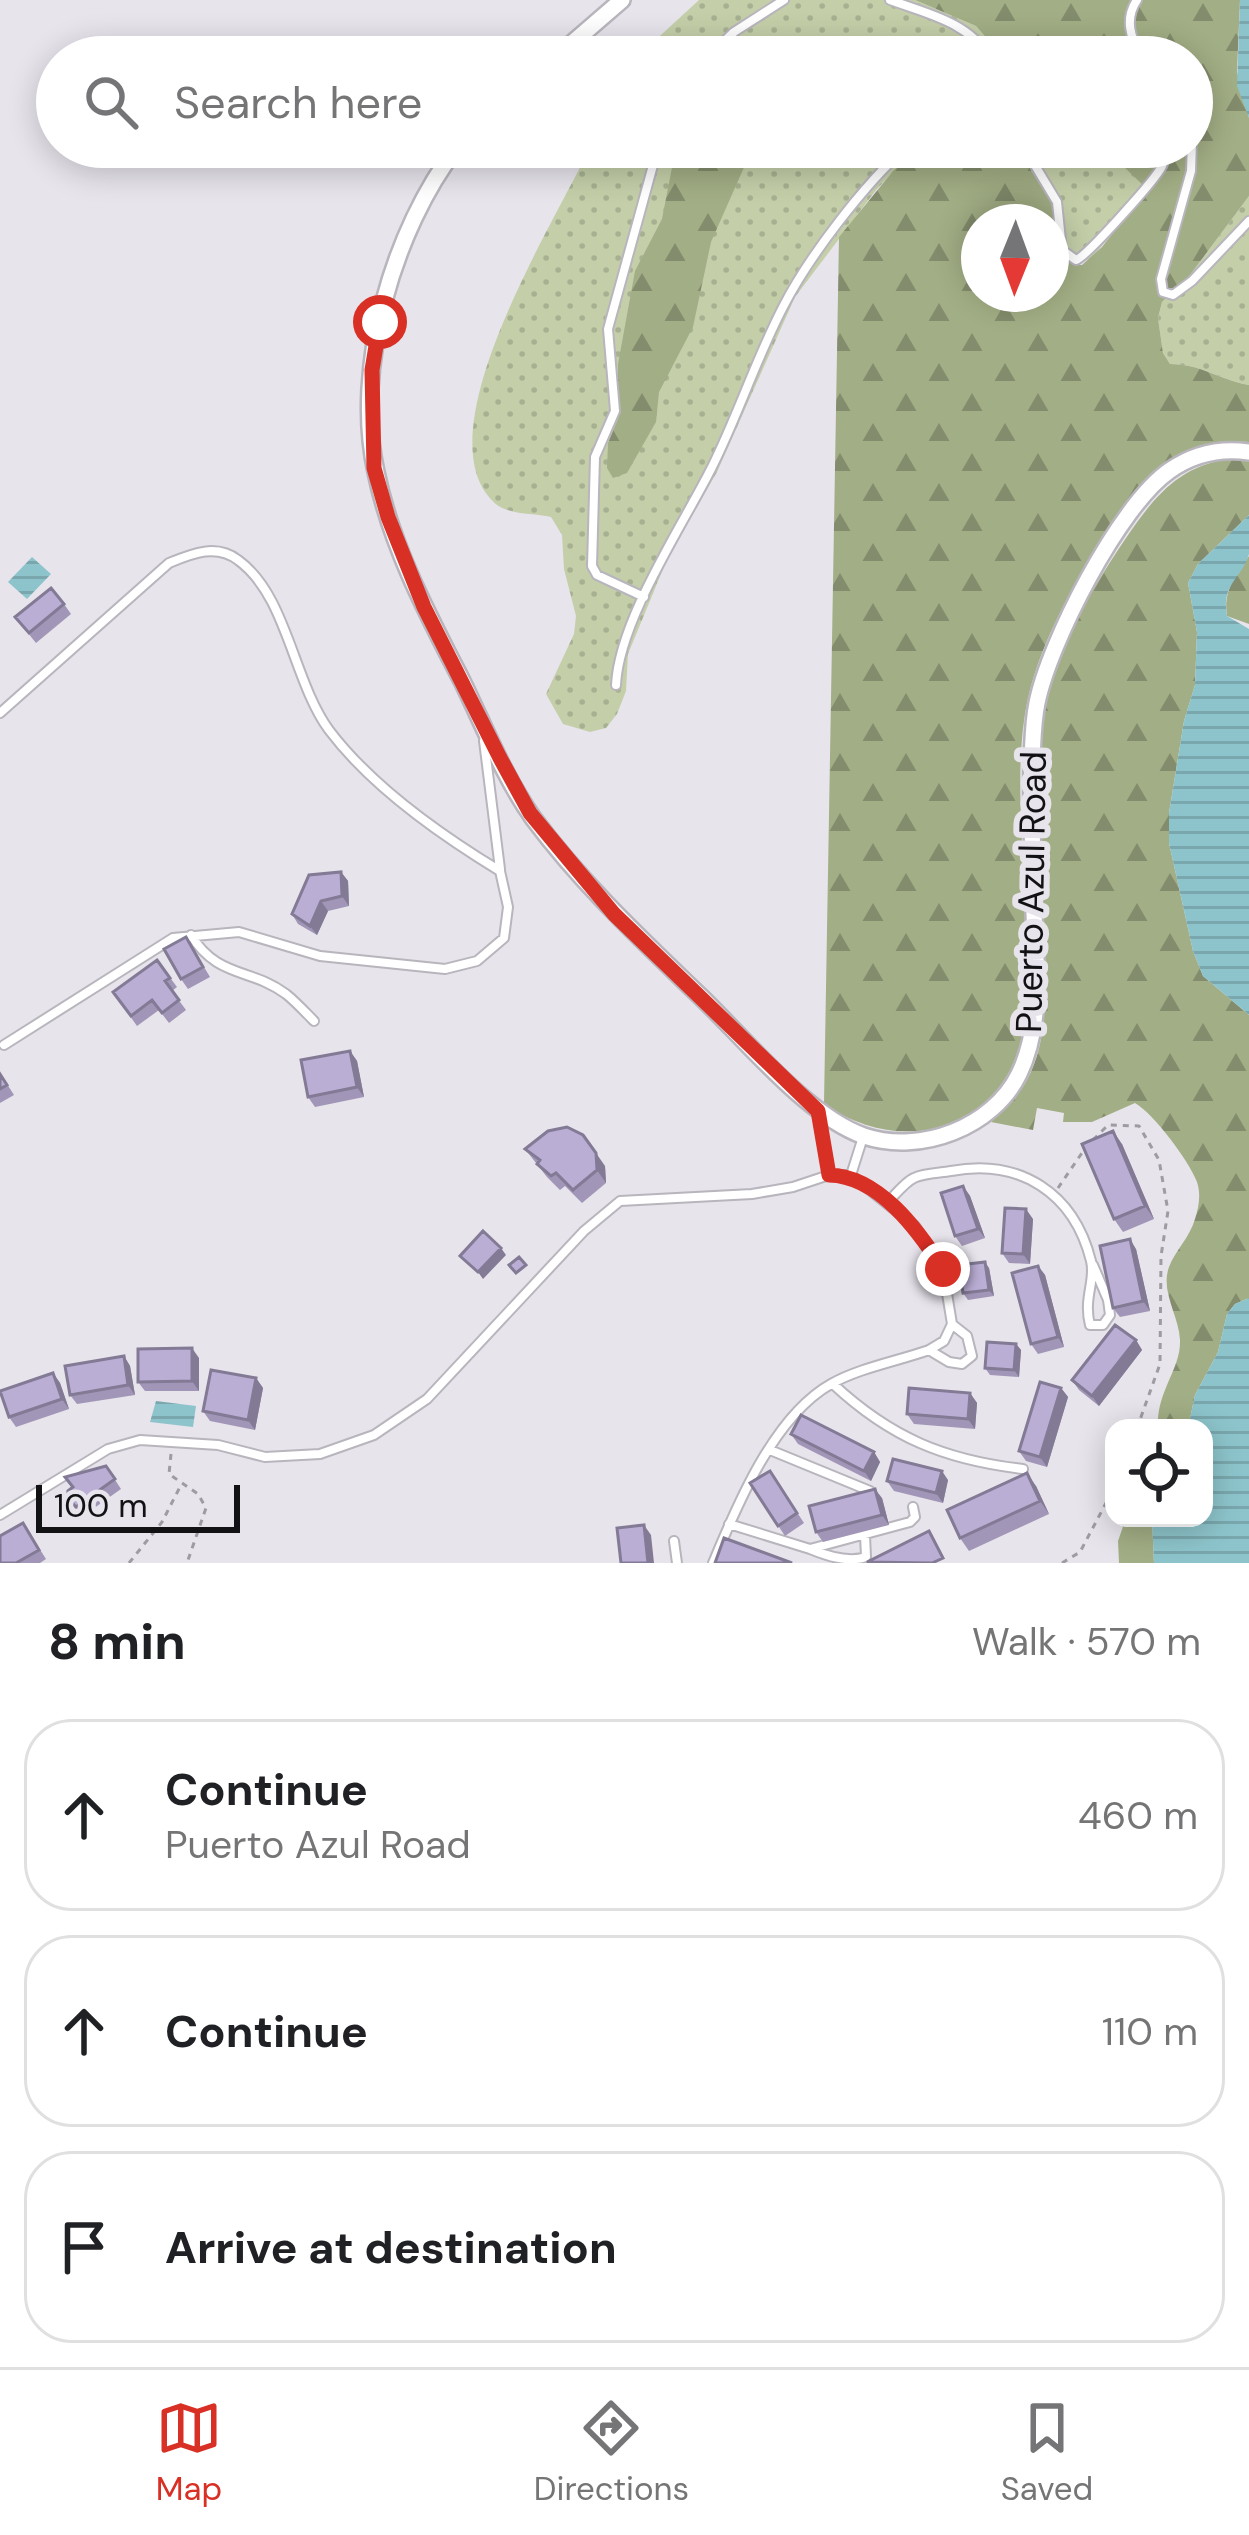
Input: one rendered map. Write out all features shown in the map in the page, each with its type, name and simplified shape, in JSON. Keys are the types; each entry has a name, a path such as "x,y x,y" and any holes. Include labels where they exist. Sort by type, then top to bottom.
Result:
{"street":[{"path":"580,36 622,0"},
{"name":"Puerto Azul Road","path":"441,168 394,268 372,370 374,468 424,607 530,813 572,867 614,914 818,1111 863,1136 898,1142 950,1133 988,1114 1018,1077 1035,1023 1032,759 1037,701 1050,660 1106,551 1156,482 1172,469 1209,453 1249,452"}],"lane":[{"path":"730,36 784,0"},
{"path":"890,0 971,36"},
{"path":"1131,36 1131,9 1137,0"},
{"path":"644,598 597,574 592,566 592,486 595,458 615,411 608,329 653,168"},
{"path":"616,685 644,598 710,471 784,304 883,168"},
{"path":"1037,168 1057,202 1063,250 1076,260 1099,244 1112,222 1161,168"},
{"path":"1191,168 1161,279 1163,292 1173,295 1192,281 1249,221"},
{"path":"0,713 169,563 202,550 236,557 262,584 328,729 387,790 464,850 500,871"},
{"path":"4,1045 173,938 239,932 320,956 445,969 477,961 504,938 508,907 481,721"},
{"path":"191,935 202,954 221,968 284,992 314,1021"},
{"path":"818,1111 829,1175"},
{"path":"851,1175 863,1136"},
{"path":"886,1203 914,1178 969,1168 1013,1172 1055,1192 1093,1264 1110,1316 1103,1324 1090,1325 1084,1305 1093,1264"},
{"path":"0,1515 108,1449 140,1440 218,1445 265,1457 320,1454 374,1435 427,1399 584,1232 620,1201 752,1193 794,1187 829,1175 851,1175 915,1226 943,1269 952,1324 944,1341 929,1351 832,1383 800,1409 770,1450 712,1563"},
{"path":"929,1351 962,1364 972,1356 967,1336 952,1324"},
{"path":"832,1383 872,1420 913,1441 961,1458 1023,1469"},
{"path":"770,1450 870,1491"},
{"path":"810,1549 910,1522 914,1507"},
{"path":"729,1524 835,1558 859,1561 866,1557 865,1535"},
{"path":"674,1540 676,1563"}],"path":[{"path":"1055,1192 1079,1154 1108,1125 1138,1126 1159,1160 1168,1211 1161,1256 1160,1364 1140,1419"},
{"path":"172,1441 169,1474 198,1494 206,1508 187,1563"},
{"path":"129,1563 162,1522 183,1483"},
{"path":"1062,1563 1080,1552 1105,1505"}],"green space":[{"path":"699,0 915,0 976,26 985,36 660,36"},
{"path":"915,0 1240,0 1237,72 1249,118 1249,196 1190,275 1162,302 1158,318 1163,353 1170,364 1249,385 1249,442 1207,445 1189,452 1142,486 1089,561 1043,651 1028,698 1021,747 1028,995 1015,1061 997,1090 975,1111 948,1125 887,1130 855,1121 824,1104 839,237 897,168 1030,168 1052,204 961,204 961,312 1069,312 1069,261 1082,265 1102,247 1147,189 1125,168 1213,168 1213,36 985,36 976,26"},
{"path":"579,168 897,168 795,297 717,472 668,557 628,654 626,691 617,714 606,728 590,732 563,724 546,694 574,634 576,616 564,569 562,535 551,517 497,505 476,473 473,431 482,381 525,274"},
{"path":"672,168 744,168 711,242 693,327 659,392 656,422 627,473 613,478 607,468 608,443 618,419 618,364 635,271 662,219"},
{"path":"1031,168 1126,168 1148,189 1092,258 1074,265 1069,261 1069,204 1049,204"},
{"path":"1249,196 1249,385 1170,364 1163,353 1158,318 1162,302 1190,275"},
{"path":"1249,461 1249,515 1198,564 1188,583 1197,632 1195,685 1184,721 1169,813 1169,843 1203,976 1249,1015 1249,1298 1227,1314 1218,1352 1195,1395 1190,1419 1158,1419 1180,1340 1167,1276 1198,1210 1193,1173 1161,1127 1135,1103 1092,1122 1063,1122 1064,1113 1037,1108 1033,1130 991,1122 1027,1080 1042,1031 1039,765 1051,684 1088,599 1145,512 1180,478 1210,463"},
{"path":"1249,556 1249,624 1227,616 1226,607 1231,584"},
{"path":"1123,1527 1152,1527 1154,1563 1119,1563"}],"water":[{"path":"1240,0 1249,0 1249,118 1237,86"},
{"path":"1249,515 1249,554 1229,588 1226,605 1227,616 1249,629 1249,1015 1203,976 1193,951 1169,843 1169,813 1184,721 1195,685 1197,632 1188,583 1198,564"},
{"path":"32,557 51,574 27,599 8,582"},
{"path":"1249,1298 1249,1563 1154,1563 1152,1527 1213,1527 1213,1419 1190,1419 1195,1395 1218,1352 1227,1314"},
{"path":"156,1401 196,1406 193,1427 150,1422"}],"building":[{"path":"51,588 64,604 29,633 15,617"},
{"path":"341,872 342,896 321,901 310,926 292,914 309,875"},
{"path":"186,937 203,967 181,979 164,949"},
{"path":"157,960 179,1000 162,1013 152,1000 131,1016 113,992"},
{"path":"350,1051 357,1087 308,1097 301,1060"},
{"path":"567,1127 583,1135 596,1153 597,1170 573,1190 556,1173 551,1176 525,1149 548,1131"},
{"path":"1113,1131 1145,1206 1114,1219 1082,1144"},
{"path":"963,1186 978,1229 955,1236 941,1193"},
{"path":"1005,1208 1026,1209 1023,1254 1002,1253"},
{"path":"483,1231 501,1248 478,1272 460,1256"},
{"path":"1130,1239 1143,1301 1113,1308 1100,1246"},
{"path":"519,1257 526,1265 516,1273 509,1265"},
{"path":"985,1262 989,1290 963,1293 959,1265"},
{"path":"1038,1266 1058,1337 1031,1344 1012,1273"},
{"path":"1115,1325 1136,1340 1092,1396 1072,1380"},
{"path":"987,1342 1016,1344 1014,1370 985,1368"},
{"path":"192,1348 192,1381 138,1382 138,1349"},
{"path":"124,1356 128,1385 70,1395 65,1366"},
{"path":"211,1370 256,1378 248,1420 203,1411"},
{"path":"53,1373 62,1399 9,1417 0,1391"},
{"path":"1040,1382 1061,1388 1040,1457 1019,1451"},
{"path":"909,1388 970,1393 968,1419 907,1414"},
{"path":"801,1415 874,1452 864,1471 791,1434"},
{"path":"893,1459 942,1471 936,1493 887,1481"},
{"path":"106,1466 115,1479 76,1507 64,1494 73,1487 65,1477"},
{"path":"770,1471 797,1513 778,1526 750,1483"},
{"path":"1027,1473 1040,1501 960,1538 947,1510"},
{"path":"875,1489 882,1515 816,1532 809,1506"},
{"path":"23,1523 39,1550 16,1563 0,1563 0,1536"},
{"path":"644,1525 648,1563 621,1563 617,1528"},
{"path":"929,1531 943,1558 932,1563 867,1562"},
{"path":"724,1538 792,1563 715,1563"}],"route":[{"path":"380,322 372,370 372,420 374,468 388,517 424,607 530,813 614,914 818,1111 829,1175 851,1175 915,1226 943,1269"}]}
